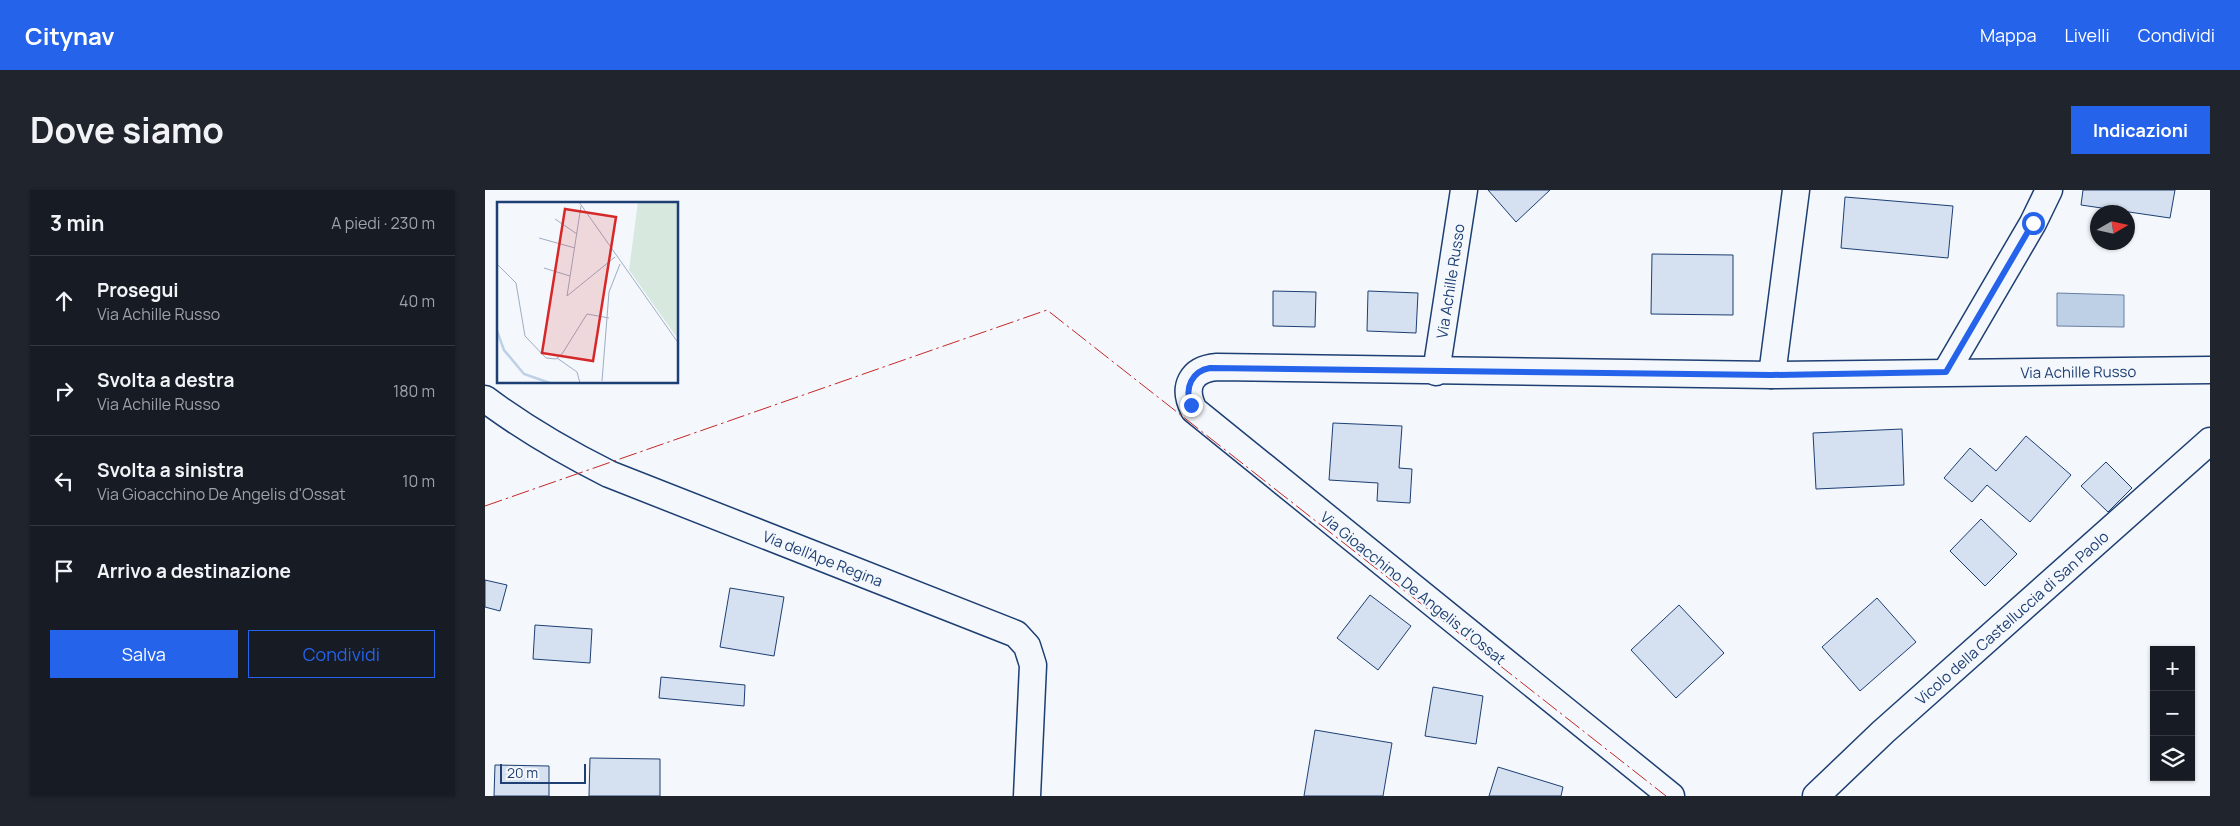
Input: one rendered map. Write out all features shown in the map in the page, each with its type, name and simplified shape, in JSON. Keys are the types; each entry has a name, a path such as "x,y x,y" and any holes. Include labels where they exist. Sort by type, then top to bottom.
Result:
{"street":[{"name":"Via Achille Russo","path":"1436,372 1464,190"},
{"path":"1771,375 1796,190"},
{"path":"1946,372 2033,223 2049,190"},
{"name":"Via Achille Russo","path":"1204,369 1771,375 2210,370"},
{"name":"Via Gioacchino De Angelis d'Ossat","path":"1204,369 1195,374 1188,387 1189,400 1194,410 1671,796"},
{"name":"Via dell'Ape Regina","path":"485,399 514,421 563,451 609,474 1016,634 1027,646 1033,665 1027,796"},
{"name":"Vicolo della Castelluccia di San Paolo","path":"1816,796 1883,732 2210,441"}],"water":[{"path":"2057,293 2124,295 2124,327 2057,326"}],"building":[{"path":"1488,190 1550,190 1516,222"},
{"path":"2083,190 2175,190 2170,218 2135,213 2135,205 2081,205"},
{"path":"1845,197 1953,206 1948,258 1841,248"},
{"path":"1652,254 1733,255 1733,315 1651,314"},
{"path":"1273,291 1316,292 1315,327 1273,326"},
{"path":"1368,291 1418,293 1416,333 1367,331"},
{"path":"1333,423 1402,426 1399,468 1412,469 1410,503 1377,501 1378,483 1329,480"},
{"path":"1902,429 1904,485 1816,489 1813,433"},
{"path":"2026,436 2071,475 2030,522 1987,485 1972,502 1944,478 1970,448 1996,471"},
{"path":"2106,462 2132,488 2108,512 2081,486"},
{"path":"1981,519 2017,554 1985,586 1950,551"},
{"path":"485,580 507,585 500,611 485,607"},
{"path":"730,588 784,597 774,656 720,647"},
{"path":"1370,595 1411,626 1378,670 1337,638"},
{"path":"1877,598 1916,642 1860,691 1822,647"},
{"path":"1679,605 1724,653 1676,698 1631,650"},
{"path":"535,625 592,629 590,663 533,659"},
{"path":"661,677 745,685 744,706 659,698"},
{"path":"1433,687 1483,696 1476,744 1425,736"},
{"path":"1315,730 1392,743 1383,796 1304,796"},
{"path":"590,758 660,759 660,796 589,796"},
{"path":"495,765 549,766 549,796 494,796"},
{"path":"1498,767 1563,787 1561,796 1489,796"}],"power":[{"path":"485,506 1047,310 1666,796"}],"route":[{"path":"1191,405 1188,387 1191,380 1195,374 1210,368 1771,375 1946,372 2033,223"}]}
